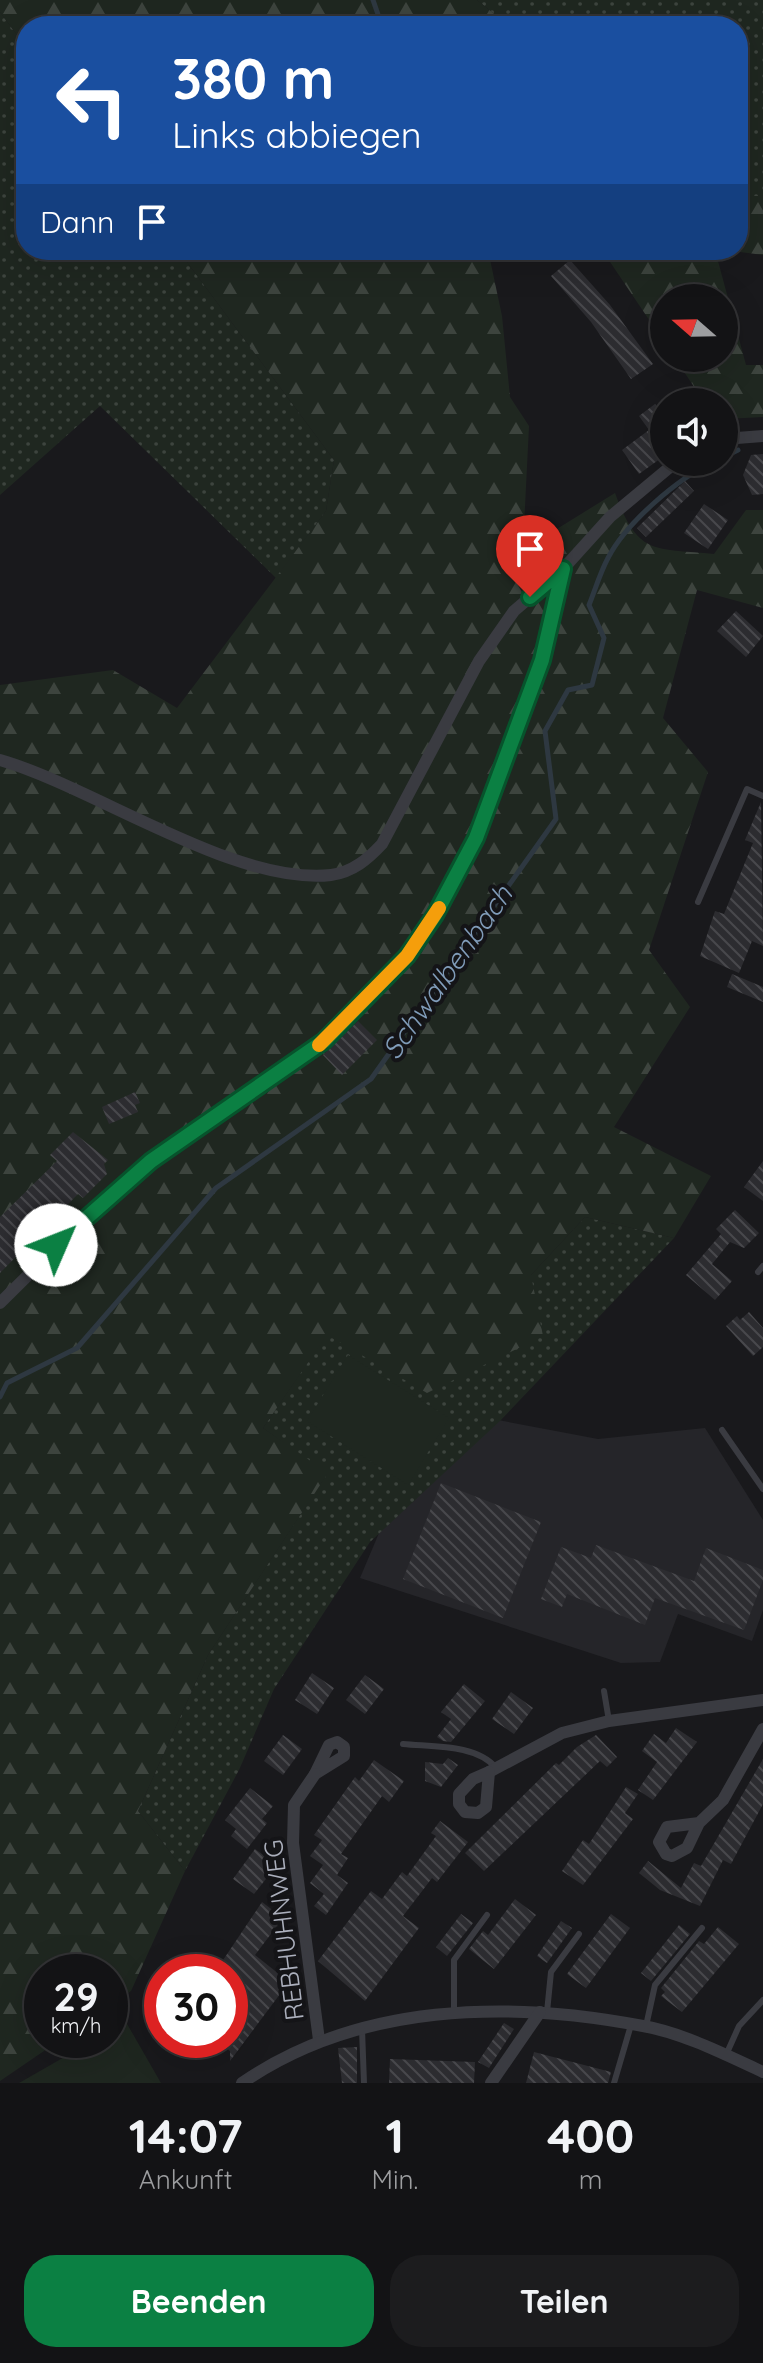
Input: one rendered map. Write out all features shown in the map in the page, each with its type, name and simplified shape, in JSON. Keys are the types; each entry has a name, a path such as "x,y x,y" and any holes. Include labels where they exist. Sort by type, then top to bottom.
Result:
{"street":[{"path":"738,438 763,436"},
{"path":"0,760 39,771 123,813 236,858 280,871 317,875 342,872 368,860 382,844 479,661 514,611 563,569 610,517 659,476"},
{"path":"0,1303 100,1204 151,1161 324,1041 407,956 435,915 476,838 542,660 563,569"},
{"path":"493,1770 562,1733 609,1721 763,1700"},
{"path":"699,1823 723,1800 763,1729"},
{"name":"REBHUHNWEG","path":"315,1774 294,1805 293,1843 319,2040"},
{"path":"242,2083 319,2040 362,2026 454,2014 544,2012 646,2026 763,2072"},
{"path":"491,2083 544,2012"}],"lane":[{"path":"698,902 747,789 763,796"},
{"path":"722,1430 763,1489"},
{"path":"604,1691 609,1721"},
{"path":"403,1744 465,1751 489,1759 493,1770"},
{"path":"454,2014 454,1960 487,1915"},
{"path":"646,2026 655,1985 702,1928"},
{"path":"544,2012 551,1972 579,1934"},
{"path":"726,2055 739,2026 763,2000"},
{"path":"614,2083 631,2024"},
{"path":"362,2026 364,2083"}],"shaded area":[{"path":"461,1413 598,1439 705,1428 763,1520 763,1610 752,1641 678,1614 660,1662 621,1663 360,1578 395,1495"}],"green space":[{"path":"0,0 477,0 497,16 16,16 16,34 0,12"},
{"path":"477,0 763,0 763,196 748,196 748,16 497,16"},
{"path":"0,12 16,34 16,260 185,260 334,460 326,511 276,578 100,406 0,495"},
{"path":"748,196 763,196 763,255 748,253"},
{"path":"185,260 490,260 502,316 510,397 529,426 524,526 552,532 615,493 632,528 650,545 714,554 746,510 763,510 763,608 697,590 663,718 708,772 649,950 690,1007 614,1127 711,1176 674,1238 585,1217 531,1275 543,1336 427,1393 327,1335 263,1428 328,1473 208,1655 138,1811 185,1871 128,1993 128,1954 24,1954 24,2058 34,2058 0,2081 0,685 113,670 177,708 326,511 334,460"},
{"path":"609,260 718,260 724,284 650,284 650,321"},
{"path":"738,335 746,365 763,365 763,417 738,418 738,388 695,388 684,372 738,372"},
{"path":"585,1217 674,1238 500,1421 370,1542 274,1689 239,1770 185,1871 138,1811 208,1655 327,1474 263,1428 327,1334 531,1275"},
{"path":"348,1355 449,1418 408,1485 307,1421"},
{"path":"128,2025 161,2083 19,2083 63,2058 128,2058"}],"building":[{"path":"570,260 610,305 650,360 650,366 631,379 591,322 551,276"},
{"path":"650,408 650,466 639,474 622,450 649,430 639,416"},
{"path":"763,454 763,494 752,495 743,475 751,455"},
{"path":"685,481 694,491 646,537 637,528"},
{"path":"704,504 728,520 708,549 684,533"},
{"path":"736,611 763,636 746,657 717,631"},
{"path":"761,802 763,946 752,941 739,973 700,956 715,911 724,914 753,843 745,840"},
{"path":"732,974 763,987 763,1002 727,987"},
{"path":"358,1021 377,1040 342,1075 323,1055"},
{"path":"135,1092 140,1103 135,1105 138,1112 109,1124 102,1107"},
{"path":"73,1132 108,1160 104,1164 107,1174 83,1198 78,1194 0,1273 0,1217 57,1161 50,1155"},
{"path":"763,1161 763,1201 744,1187"},
{"path":"735,1210 759,1233 744,1248 730,1242 712,1264 732,1281 715,1300 686,1275 721,1234 716,1229"},
{"path":"749,1312 763,1328 763,1347 753,1356 726,1326 737,1316 740,1320"},
{"path":"441,1483 541,1522 503,1618 403,1579"},
{"path":"596,1545 694,1581 706,1548 763,1570 763,1580 744,1630 655,1598 645,1625 567,1594 562,1607 541,1599 561,1547 591,1558"},
{"path":"312,1673 334,1688 317,1714 295,1700"},
{"path":"365,1675 384,1689 365,1714 346,1700"},
{"path":"464,1684 485,1701 451,1742 443,1741 437,1737 451,1719 441,1712"},
{"path":"511,1692 533,1708 514,1734 492,1719"},
{"path":"676,1728 697,1742 653,1800 638,1790 657,1762 642,1751 654,1734 666,1743"},
{"path":"283,1735 302,1749 283,1775 264,1761"},
{"path":"596,1735 617,1757 607,1767 600,1761 484,1871 465,1853 556,1763 559,1765 577,1747"},
{"path":"448,1758 458,1765 441,1787 425,1781 425,1762 443,1764"},
{"path":"763,1759 763,1804 731,1864 723,1860 700,1906 660,1890 639,1873 648,1861 681,1888 694,1863 701,1866"},
{"path":"374,1760 404,1781 389,1802 382,1796 341,1854 348,1858 337,1875 348,1883 326,1915 314,1906 324,1894 310,1883 323,1865 310,1856 322,1840 314,1835 355,1777 359,1781"},
{"path":"626,1787 638,1794 625,1813 633,1819 583,1885 562,1871 583,1840 589,1844"},
{"path":"250,1788 273,1806 262,1819 267,1823 247,1849 231,1836 236,1829 225,1820"},
{"path":"440,1821 468,1842 437,1882 432,1878 403,1916 419,1928 365,2001 318,1961 371,1891 382,1899 402,1872 407,1876 436,1836 431,1833"},
{"path":"255,1849 277,1865 254,1894 233,1879"},
{"path":"515,1899 536,1915 494,1969 469,1949 483,1931 488,1935"},
{"path":"262,1902 283,1918 255,1955 289,1982 248,2037 248,1954 227,1954"},
{"path":"461,1914 473,1923 447,1956 436,1947"},
{"path":"611,1914 630,1928 586,1988 567,1974"},
{"path":"561,1921 572,1928 547,1963 537,1956"},
{"path":"679,1925 690,1934 651,1981 641,1973"},
{"path":"718,1927 739,1944 682,2012 661,1996 665,1992 661,1988 699,1941 704,1944"},
{"path":"504,2023 514,2029 489,2068 478,2062"},
{"path":"357,2047 357,2083 342,2083 338,2048"},
{"path":"534,2052 611,2072 608,2083 526,2083"},
{"path":"390,2059 475,2062 474,2083 389,2083"}],"waterway":[{"path":"373,0 379,16"},
{"name":"Schwalbenbach","path":"0,1397 7,1383 77,1348 216,1188 371,1079 556,819 545,731 568,690 592,685 604,638 589,605 600,576 608,558 627,531 654,503 689,476"}],"slow traffic":[{"path":"319,1045 407,956 439,908"}],"route":[{"path":"56,1245 151,1161 324,1041 407,956 435,915 476,838 542,660 563,569 530,597"}]}
